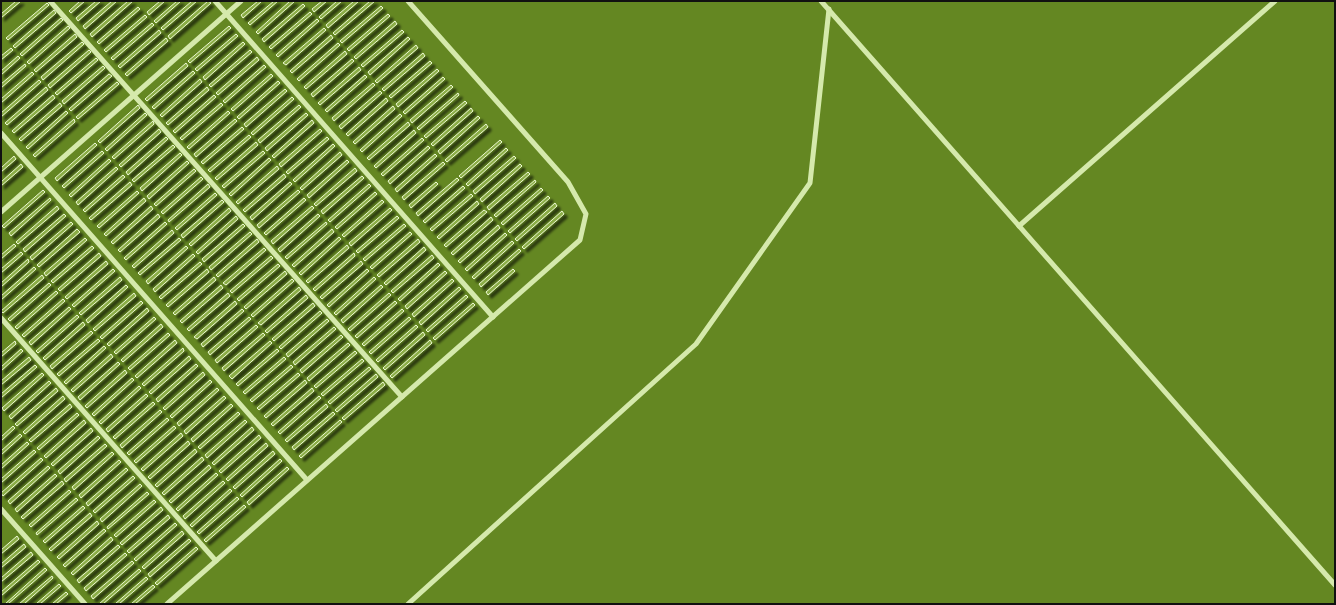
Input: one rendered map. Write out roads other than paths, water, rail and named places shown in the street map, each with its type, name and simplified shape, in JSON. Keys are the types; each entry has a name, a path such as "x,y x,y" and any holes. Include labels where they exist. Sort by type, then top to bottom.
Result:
{"lane":[{"path":"50,1 402,397"},
{"path":"214,1 493,317"},
{"path":"1,212 241,1"},
{"path":"167,604 580,240 586,214 568,182 408,1"},
{"path":"821,1 1335,585"},
{"path":"1019,226 1275,1"},
{"path":"408,604 696,344 806,190 810,183 829,9"},
{"path":"1,133 307,480"},
{"path":"1,318 216,561"},
{"path":"1,509 85,604"}]}
